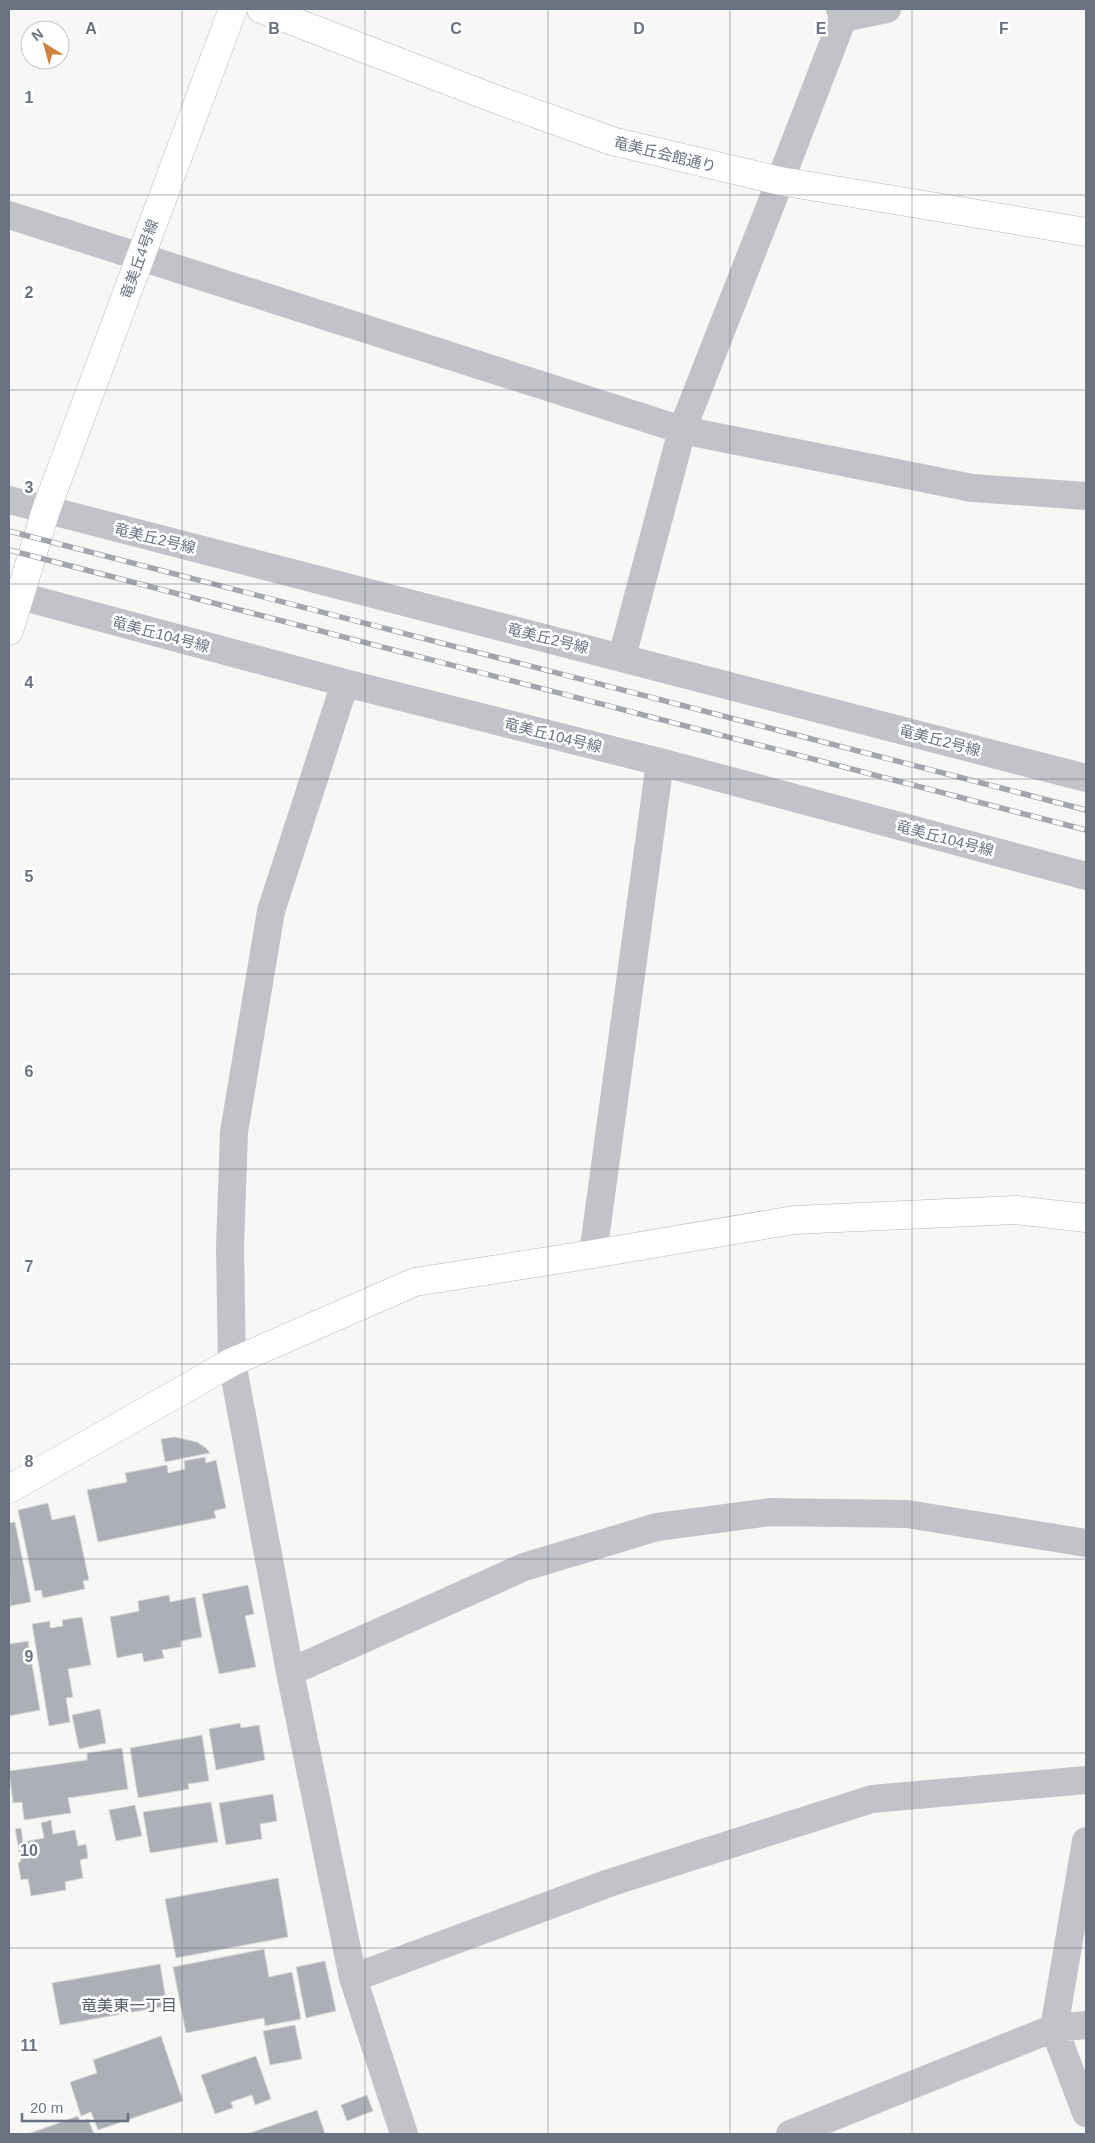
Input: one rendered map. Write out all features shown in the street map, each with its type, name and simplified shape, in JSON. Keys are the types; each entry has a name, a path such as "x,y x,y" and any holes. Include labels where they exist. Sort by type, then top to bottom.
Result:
{"street":[{"name":"竜美丘4号線","path":"14,595 233,9"},
{"name":"竜美丘会館通り","path":"261,9 498,100 612,141 780,182 1086,232"},
{"path":"622,657 682,430 780,182 841,13 886,9"},
{"path":"9,215 682,430 972,488 1086,496"},
{"name":"竜美丘2号線","path":"9,500 1086,778"},
{"path":"9,631 14,595"},
{"name":"竜美丘104号線","path":"14,595 346,683 660,762 1086,876"},
{"path":"346,683 271,911 264,949 234,1132 230,1247 232,1362 290,1672 353,1978 404,2134"},
{"path":"593,1254 660,762"},
{"path":"9,1488 232,1362 415,1282 794,1220 1015,1210 1086,1218"},
{"path":"290,1672 524,1567 657,1526 771,1512 907,1514 1086,1543"},
{"path":"353,1978 609,1883 872,1799 1086,1780"},
{"path":"1086,1841 1054,2028 1086,2113"},
{"path":"790,2134 1054,2028 1086,2025"}],"building":[{"path":"175,1437 197,1442 210,1453 165,1462 161,1439"},
{"path":"205,1457 206,1463 216,1460 226,1508 214,1511 216,1518 98,1542 87,1490 127,1482 125,1473 167,1465 168,1473 185,1469 184,1461"},
{"path":"48,1503 52,1520 75,1515 89,1580 83,1581 85,1589 43,1598 41,1590 35,1591 18,1510"},
{"path":"15,1522 31,1602 10,1606 9,1523"},
{"path":"248,1585 254,1614 245,1616 256,1667 219,1674 202,1594"},
{"path":"169,1595 170,1602 195,1597 202,1637 181,1641 181,1647 162,1650 164,1658 144,1662 142,1653 117,1658 110,1617 139,1611 138,1601"},
{"path":"82,1617 91,1665 68,1669 73,1697 66,1698 70,1722 49,1726 32,1624 50,1621 50,1628 63,1626 62,1620"},
{"path":"28,1641 40,1710 9,1716 9,1644"},
{"path":"100,1709 106,1743 79,1749 72,1715"},
{"path":"240,1723 241,1728 259,1725 265,1760 216,1770 209,1729"},
{"path":"202,1735 209,1781 188,1784 189,1789 138,1798 130,1748"},
{"path":"122,1748 128,1789 68,1798 71,1813 24,1820 22,1802 13,1803 9,1771 87,1760 87,1753"},
{"path":"273,1794 277,1821 260,1824 262,1839 226,1845 219,1803"},
{"path":"211,1802 218,1842 150,1853 143,1812"},
{"path":"135,1805 142,1836 116,1841 109,1810"},
{"path":"51,1820 53,1834 75,1830 78,1846 86,1844 88,1858 80,1860 83,1878 65,1882 66,1890 31,1896 28,1879 21,1880 18,1863 21,1861 15,1829 21,1828 23,1842 44,1838 41,1823"},
{"path":"278,1878 288,1937 176,1958 165,1899"},
{"path":"264,1949 269,1977 292,1972 301,2019 265,2026 264,2018 186,2033 173,1967"},
{"path":"325,1961 336,2011 306,2018 296,1967"},
{"path":"160,1964 167,2006 60,2025 52,1983"},
{"path":"295,2025 302,2059 270,2065 263,2031"},
{"path":"161,2036 183,2101 98,2130 91,2112 81,2116 70,2082 97,2073 93,2060"},
{"path":"256,2056 271,2099 255,2105 252,2095 231,2102 233,2108 215,2114 201,2075"},
{"path":"367,2095 373,2111 347,2121 341,2105"},
{"path":"317,2110 325,2134 247,2134"},
{"path":"78,2116 80,2122 88,2119 94,2134 28,2134"}],"railway":[{"path":"9,531 1086,810"},
{"path":"9,550 1086,830"}],"district":[{"name":"竜美東一丁目","path":"129,2005"}]}
